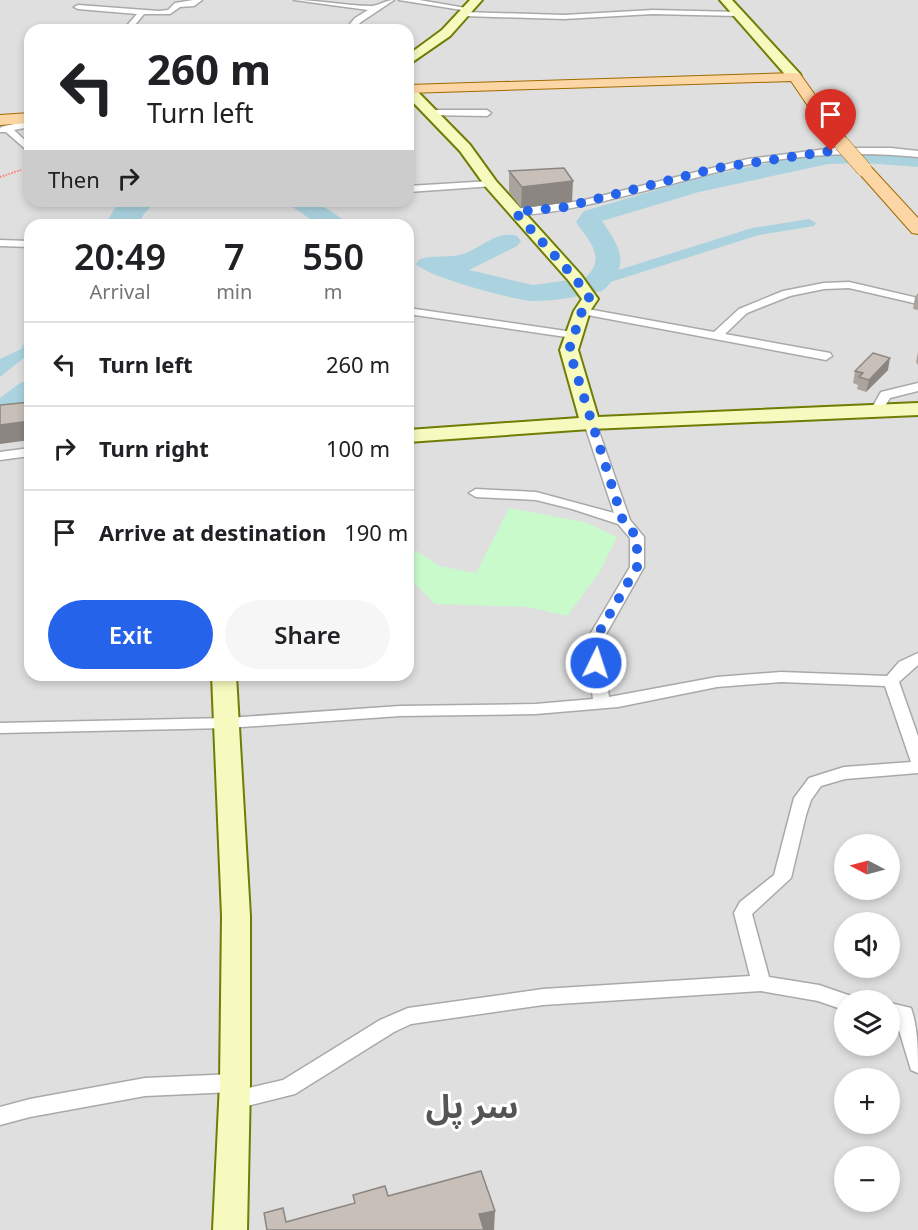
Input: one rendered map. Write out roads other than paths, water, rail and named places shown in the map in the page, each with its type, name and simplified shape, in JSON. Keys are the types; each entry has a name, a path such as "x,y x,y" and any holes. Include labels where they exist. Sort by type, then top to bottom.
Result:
{"main road":[{"path":"414,89 795,77 842,144 918,229"},
{"path":"2,126 24,120"}],"street":[{"path":"78,8 170,12 178,4 191,4 198,0"},
{"path":"298,0 377,9"},
{"path":"354,24 390,0"},
{"path":"403,0 564,17 653,12 738,14"},
{"path":"726,0 795,77"},
{"path":"414,57 446,33 470,8"},
{"path":"132,24 142,12"},
{"path":"414,95 465,148 491,184 575,278 586,305 573,334 569,350 590,423 623,521 637,537 637,567 593,643 602,704"},
{"path":"431,113 487,113"},
{"path":"2,126 24,124"},
{"path":"2,126 24,145"},
{"path":"515,212 565,207 691,174 788,157 840,150 918,153"},
{"path":"414,189 491,184"},
{"path":"0,243 24,244"},
{"path":"717,335 743,311 787,293 824,286 849,285 918,301"},
{"path":"586,305 717,335 826,356"},
{"path":"414,312 573,334"},
{"path":"876,411 885,395 918,387"},
{"path":"414,435 590,423 918,409"},
{"path":"0,456 24,453"},
{"path":"476,493 536,496 623,521"},
{"path":"891,681 904,666 918,658"},
{"path":"0,728 226,723 400,711 536,710 602,704 717,682 781,677 891,681"},
{"path":"224,681 236,916 235,1092 230,1230"},
{"path":"891,681 918,760"},
{"path":"761,983 743,913 782,878 803,798 816,782 844,773 914,769 918,766"},
{"path":"0,1116 30,1108 145,1087 235,1092 288,1088 387,1026 408,1016 543,997 761,983 819,993 834,998"},
{"path":"900,1013 904,1014 918,1064"}],"water":[{"path":"116,207 150,207 141,219 108,219"},
{"path":"24,344 24,358 0,377 0,359 21,349"}],"waterway":[{"path":"429,264 465,277 533,293 593,285 604,273 608,256 603,239 588,222 593,216 694,186 828,157 865,156 918,160"},
{"path":"308,207 326,219"},
{"path":"601,280 757,231 809,223"},
{"path":"433,264 468,262 508,241"},
{"path":"0,412 24,394"}],"district":[{"name":"سر پل","path":"472,1106"}]}
